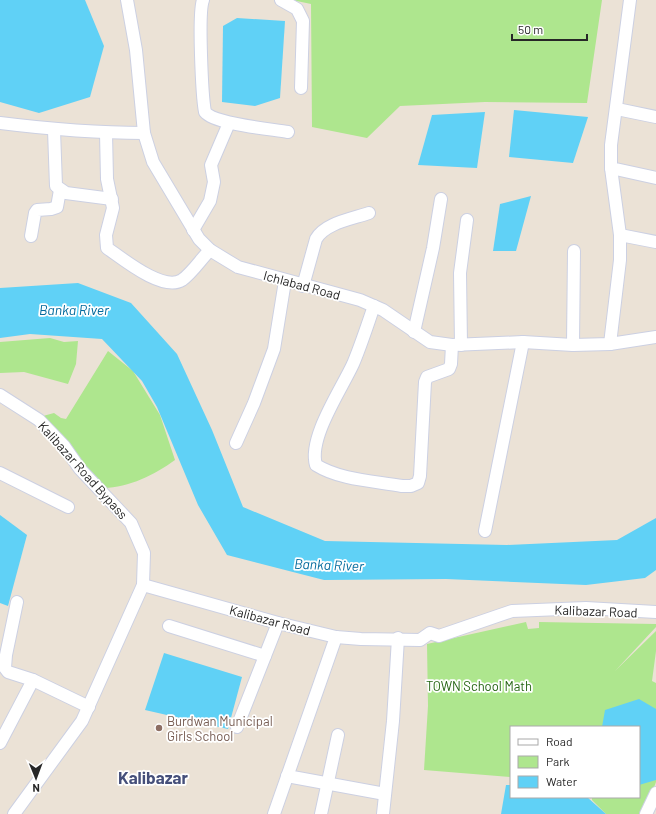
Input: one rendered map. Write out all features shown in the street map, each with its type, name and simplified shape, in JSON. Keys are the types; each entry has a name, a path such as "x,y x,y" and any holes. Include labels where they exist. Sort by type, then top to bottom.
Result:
{"street":[{"name":"Ichlabad Road","path":"127,0 136,50 144,133 153,162 193,230 210,250 238,267 303,286 360,300 383,310 430,342 456,345 523,342 573,345 610,344 656,337"},
{"path":"203,0 202,67 205,112 213,118 229,123 288,132"},
{"path":"282,0 297,9 302,21 301,88"},
{"path":"610,344 620,260 620,235 611,168 611,145 617,109 630,0"},
{"path":"617,109 656,117"},
{"path":"0,123 54,130 106,133 144,133"},
{"path":"193,230 210,201 214,182 211,165 229,123"},
{"path":"54,130 56,186 66,193 112,199"},
{"path":"106,133 107,179 112,199 112,216 106,235 108,248 136,268 152,277 167,282 176,282 182,279 210,250"},
{"path":"611,168 656,178"},
{"path":"31,236 35,212 37,210 51,209 57,206 60,190"},
{"path":"414,332 441,200"},
{"path":"303,286 316,239 320,233 330,227 369,213"},
{"path":"374,306 364,338 319,433 314,457 316,465 324,470 342,475 402,486 411,486 418,483 420,476 425,382 428,377 449,369 456,345 460,273 467,220"},
{"path":"620,235 656,242"},
{"path":"573,345 574,251"},
{"path":"236,443 254,403 274,349 285,281"},
{"path":"485,531 523,342"},
{"name":"Kalibazar Road Bypass","path":"0,395 38,420 64,446 80,469 131,523 144,553 143,585"},
{"path":"0,474 68,507"},
{"path":"14,814 82,721 143,585"},
{"name":"Kalibazar Road","path":"143,585 278,623 336,637 362,639 398,638 420,640 430,633 439,636 512,610 586,608 656,612"},
{"path":"17,602 6,655 5,668 8,672 33,680 89,707"},
{"path":"237,727 278,623"},
{"path":"169,626 265,656"},
{"path":"274,814 336,637"},
{"path":"383,814 393,721 398,638"},
{"path":"0,743 33,680"},
{"path":"322,814 338,735"},
{"path":"287,776 385,794"},
{"path":"646,814 656,793"}],"green space":[{"path":"292,0 602,0 587,103 485,102 400,106 367,138 312,127 311,4"},
{"path":"50,338 64,342 78,341 76,364 68,384 24,372 0,373 0,342"},
{"path":"108,351 133,371 160,415 175,460 151,475 132,483 123,486 104,488 43,416 54,413 61,418 66,419"},
{"name":"TOWN School Math","path":"526,622 528,629 539,628 539,622 656,624 656,627 615,671 656,631 656,651 652,681 656,683 656,782 644,814 606,814 592,800 592,798 640,798 640,726 510,726 510,777 424,770 428,706 427,644"}],"water":[{"path":"0,0 85,0 104,46 90,97 39,113 0,102"},
{"path":"237,18 285,21 280,98 255,106 222,102 223,26"},
{"path":"514,110 588,117 573,163 509,157"},
{"path":"485,112 477,168 418,165 432,115"},
{"path":"531,196 516,251 493,251 500,204"},
{"name":"Banka River","path":"78,283 131,303 177,354 212,430 243,507 325,541 507,545 617,540 656,518 656,570 645,578 586,585 446,579 324,580 227,555 198,505 157,407 142,381 102,339 30,334 0,338 0,288"},
{"path":"0,515 27,535 8,606 0,603"},
{"path":"164,653 242,677 228,729 145,710"},
{"path":"639,699 656,709 656,780 640,785 640,726 602,726 605,710"},
{"path":"506,785 510,785 510,798 588,798 606,814 501,814"}],"place":[{"name":"Burdwan Municipal Girls School","path":"159,728"}],"district":[{"name":"Kalibazar","path":"153,778"}]}
